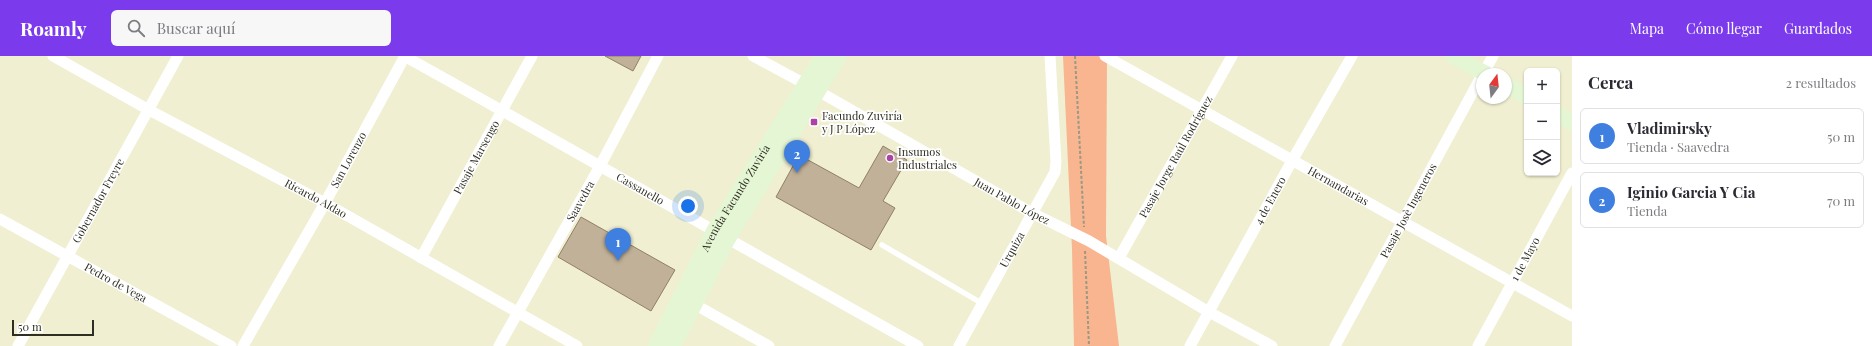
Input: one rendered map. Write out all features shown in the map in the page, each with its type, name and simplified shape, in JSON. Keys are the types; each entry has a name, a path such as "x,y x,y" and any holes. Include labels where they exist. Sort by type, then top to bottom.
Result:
{"main road":[{"name":"Avenida Facundo Zuviría","path":"812,88 823,56"},
{"name":"Avenida Facundo Zuviría","path":"656,346 721,236 812,88 839,56"},
{"path":"1453,56 1476,69"},
{"path":"1512,88 1524,95"},
{"path":"1560,116 1572,123"},
{"name":"Avenida Facundo Zuviría","path":"673,346 694,304 721,236"}],"street":[{"name":"Ricardo Aldao","path":"52,56 149,110 325,203 518,314 577,346"},
{"name":"Gobernador Freyre","path":"18,346 178,56"},
{"name":"Cassanello","path":"405,56 918,346"},
{"name":"San Lorenzo","path":"243,346 325,203 405,56"},
{"name":"Pasaje Marsengo","path":"421,258 501,109 532,56"},
{"name":"Saavedra","path":"499,346 600,166 658,56"},
{"name":"Juan Pablo López","path":"753,56 1032,213 1085,238 1209,312 1272,346"},
{"name":"Urquiza","path":"960,346 1055,172 1056,162 1050,56"},
{"name":"Pasaje Jorge Raúl Rodríguez","path":"1119,258 1232,56"},
{"name":"4 de Enero","path":"1190,346 1293,159 1352,56"},
{"name":"Pasaje Josè Ingeneros","path":"1487,68 1493,56"},
{"name":"Hernandarias","path":"1109,57 1572,316"},
{"name":"Pasaje Josè Ingeneros","path":"1335,346 1476,89"},
{"name":"1 de Mayo","path":"1478,346 1572,173"},
{"name":"Pedro de Vega","path":"0,219 231,346"},
{"path":"694,304 769,346"}],"lane":[{"path":"882,245 983,304"}],"path":[{"path":"1075,56 1085,238 1089,346"}],"shaded area":[{"path":"1063,56 1107,56 1106,236 1119,346 1074,346 1072,249"}],"building":[{"path":"605,56 641,56 633,71"},
{"path":"883,146 907,160 883,201 895,208 871,250 776,197 799,155 859,188"},
{"path":"581,217 675,270 651,311 558,257"}],"place":[{"name":"Facundo Zuviría y J P López","path":"814,122"},
{"name":"Insumos Industriales","path":"890,158"},
{"name":"Iginio Garcia Y Cia","path":"797,173"},
{"name":"Vladimirsky","path":"618,261"}]}
